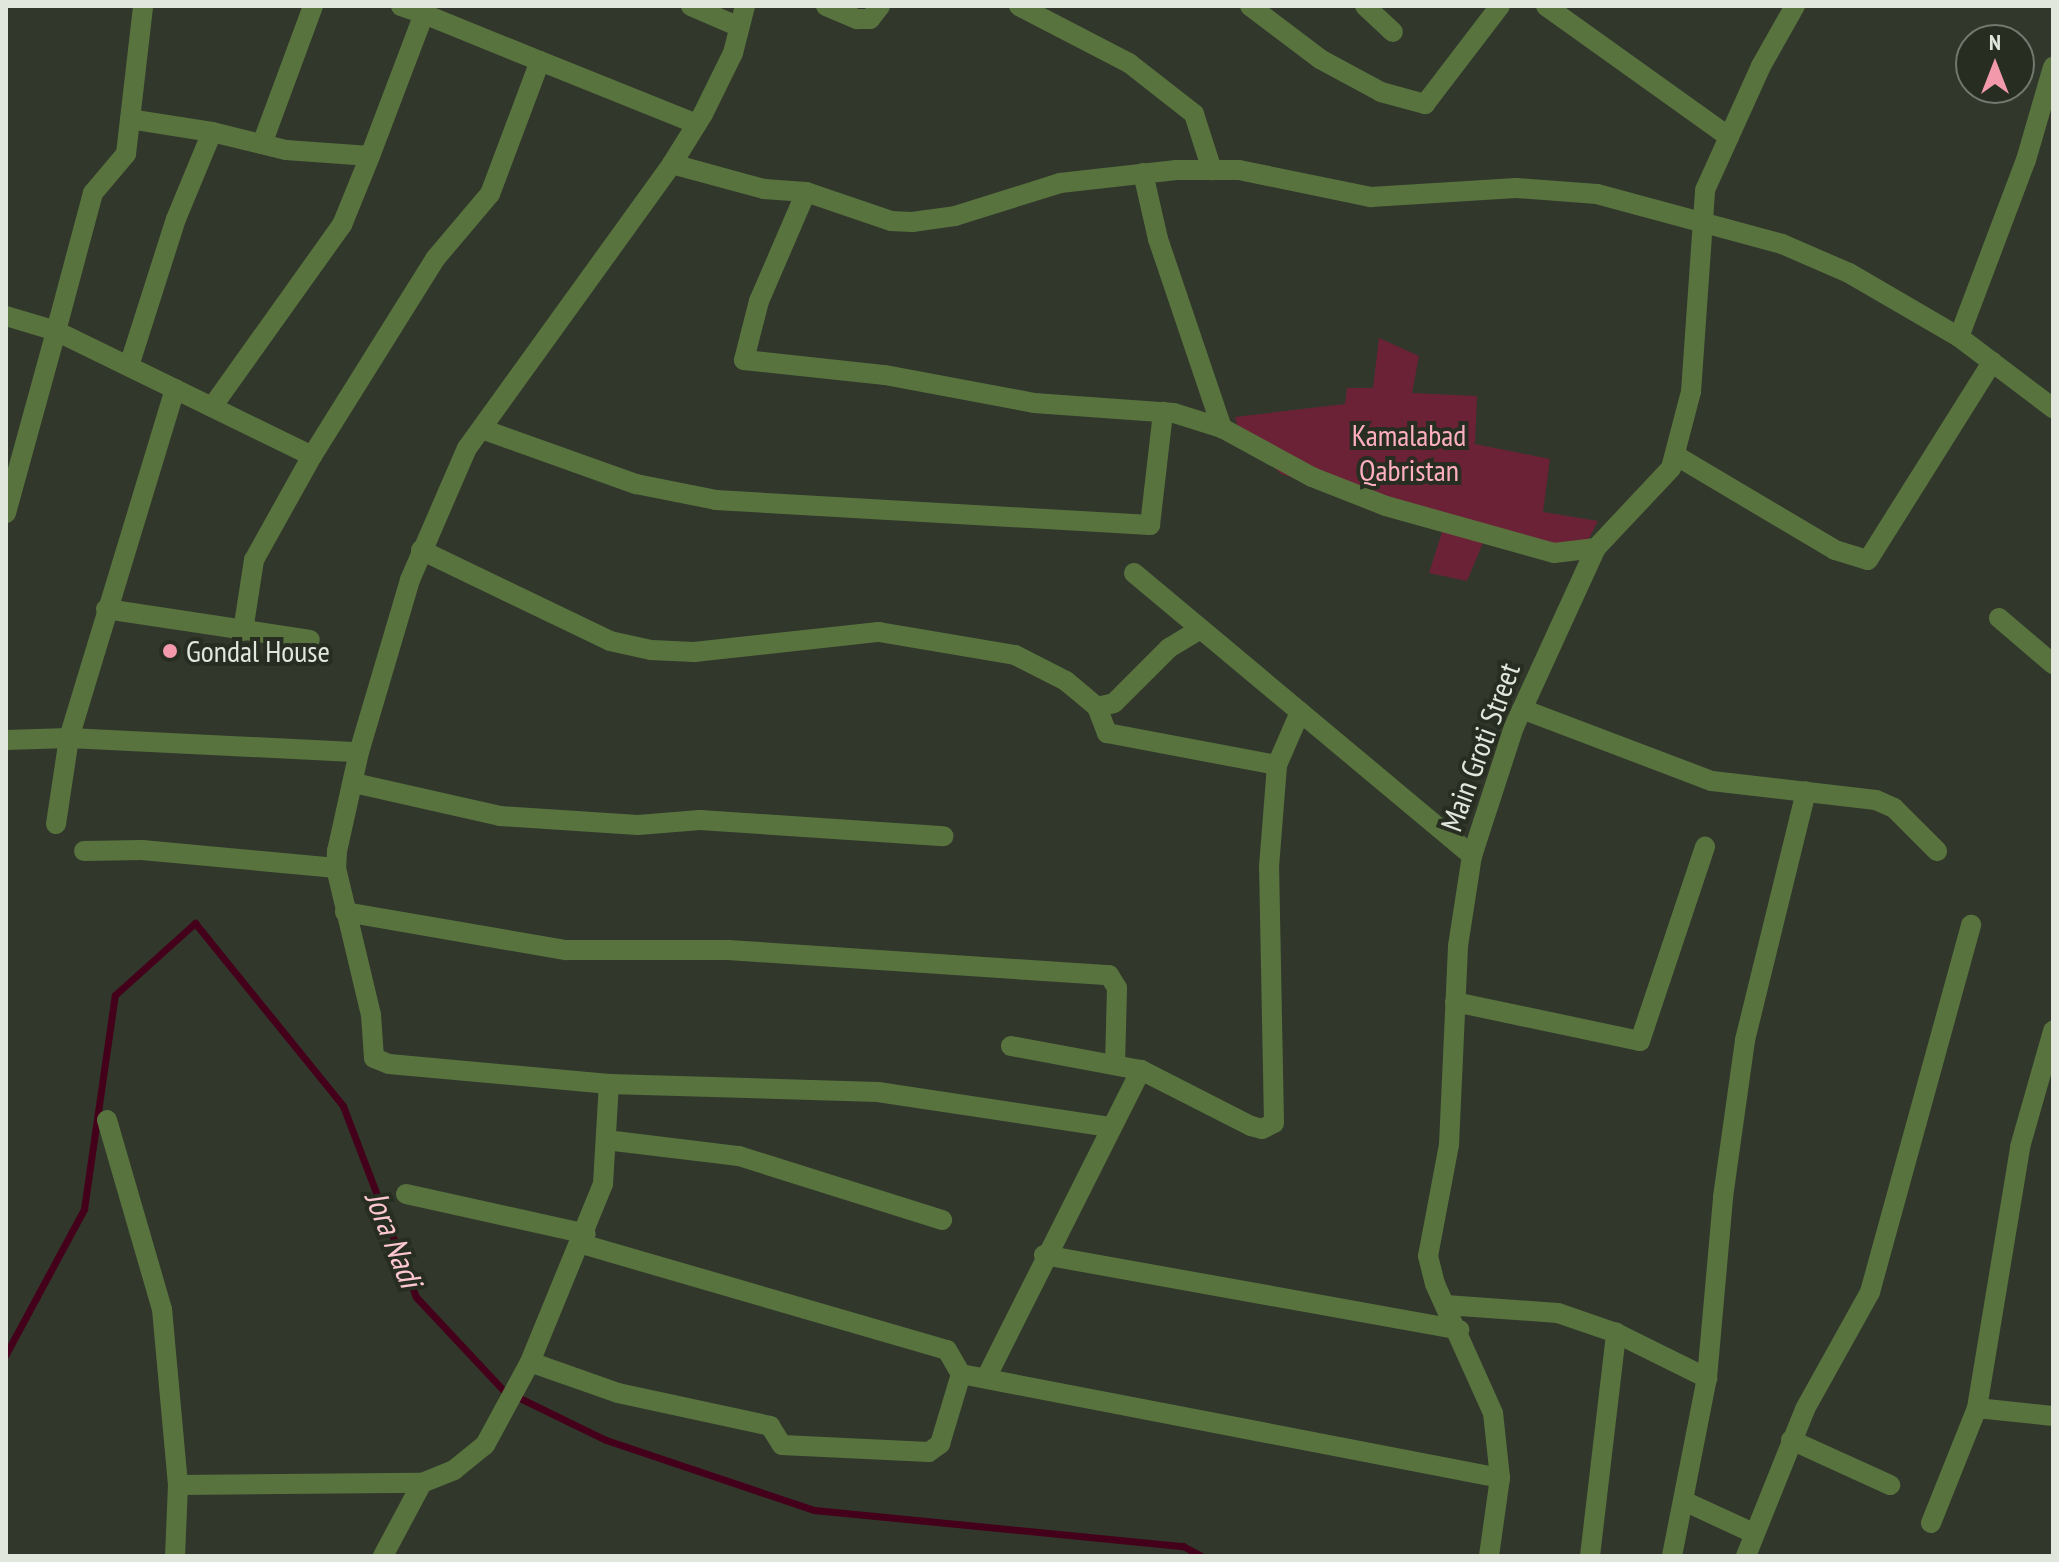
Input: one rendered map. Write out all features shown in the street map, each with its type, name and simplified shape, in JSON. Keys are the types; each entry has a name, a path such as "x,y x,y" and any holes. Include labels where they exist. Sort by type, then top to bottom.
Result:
{"street":[{"path":"6,513 93,193 126,154 143,6"},
{"path":"262,144 313,6"},
{"path":"401,6 697,124"},
{"path":"691,6 737,26"},
{"path":"745,6 737,26 733,53 697,124 672,164 467,448 421,550 359,752 336,868 379,1063 609,1084 878,1092 1109,1127"},
{"path":"826,6 870,19 880,6"},
{"path":"1019,6 1129,63 1194,114 1212,170"},
{"path":"1250,6 1320,59 1381,92 1425,104 1500,6"},
{"path":"1365,6 1393,32"},
{"path":"1546,6 1729,137"},
{"name":"Main Groti Street","path":"1489,1556 1500,1478 1493,1413 1428,1256 1449,1145 1455,1002 1472,856 1522,709 1596,548 1652,493 1675,455 1691,392 1700,218 1705,190 1795,6"},
{"path":"212,407 342,225 424,14"},
{"path":"243,631 254,560 312,456 435,259 490,194 540,61"},
{"path":"1959,337 2026,160 2053,67"},
{"path":"130,119 212,132 262,144 370,156"},
{"path":"129,366 176,219 212,132"},
{"path":"672,164 764,189 806,192 891,221 912,222 955,216 1060,183 1143,173 1239,170 1371,197 1564,189 1700,218 1782,244 1849,273 1959,337 2053,408"},
{"path":"1143,173 1158,239 1222,428"},
{"path":"806,192 759,301 744,360 885,375 1034,403 1163,412 1222,428 1312,477 1386,506 1554,553 1596,548"},
{"path":"6,316 56,331 312,456"},
{"path":"1675,455 1835,550 1868,560 1992,362"},
{"path":"56,824 69,738 175,389"},
{"path":"482,429 636,484 716,500 1150,525 1163,412"},
{"path":"421,550 610,641 638,647 694,652 879,632 945,640 1015,655 1066,681 1097,707 1107,733 1277,765"},
{"path":"1134,573 1472,856"},
{"path":"106,609 310,640"},
{"path":"1999,618 2053,664"},
{"path":"1097,707 1114,703 1169,648 1201,629"},
{"path":"1522,709 1712,781 1876,800 1894,808 1937,851"},
{"path":"1011,1046 1141,1070 1251,1126 1262,1129 1274,1123 1269,867 1277,765 1300,712"},
{"path":"6,740 69,738 359,752"},
{"path":"354,783 500,816 638,825 700,820 943,836"},
{"path":"1672,1556 1686,1502 1707,1378 1723,1197 1745,1040 1806,791"},
{"path":"1455,1002 1640,1041 1705,847"},
{"path":"84,851 142,850 336,868"},
{"path":"345,912 566,950 728,950 1109,975 1117,988 1115,1065"},
{"path":"1746,1556 1751,1532 1791,1440 1870,1292 1971,925"},
{"path":"1931,1523 1977,1408 2020,1147 2053,1031"},
{"path":"986,1378 1044,1255 1141,1070"},
{"path":"178,1485 422,1483 454,1470 485,1445 530,1362 584,1239 603,1184 609,1084"},
{"path":"107,1120 162,1309 178,1485 175,1556"},
{"path":"606,1140 739,1156 942,1220"},
{"path":"406,1194 584,1239 947,1350 961,1374 940,1444 929,1452 782,1445 770,1426 618,1393 530,1362"},
{"path":"1044,1255 1459,1330"},
{"path":"1446,1305 1558,1313 1616,1333 1707,1378"},
{"path":"1590,1556 1616,1333"},
{"path":"961,1374 1500,1478"},
{"path":"1977,1408 2053,1416"},
{"path":"1791,1440 1890,1485"},
{"path":"383,1556 422,1483"},
{"path":"1686,1502 1751,1532"}],"green space":[{"name":"Kamalabad Qabristan","path":"1379,338 1419,356 1412,393 1477,396 1475,444 1550,459 1543,512 1598,521 1583,550 1485,538 1467,581 1429,573 1444,526 1281,474 1240,435 1235,417 1345,404 1347,388 1373,388"}],"waterway":[{"name":"Jora Nadi","path":"6,1354 84,1209 115,995 195,923 343,1106 416,1297 503,1390 606,1440 814,1510 1183,1546 1201,1556"}],"place":[{"name":"Gondal House","path":"170,651"}]}
